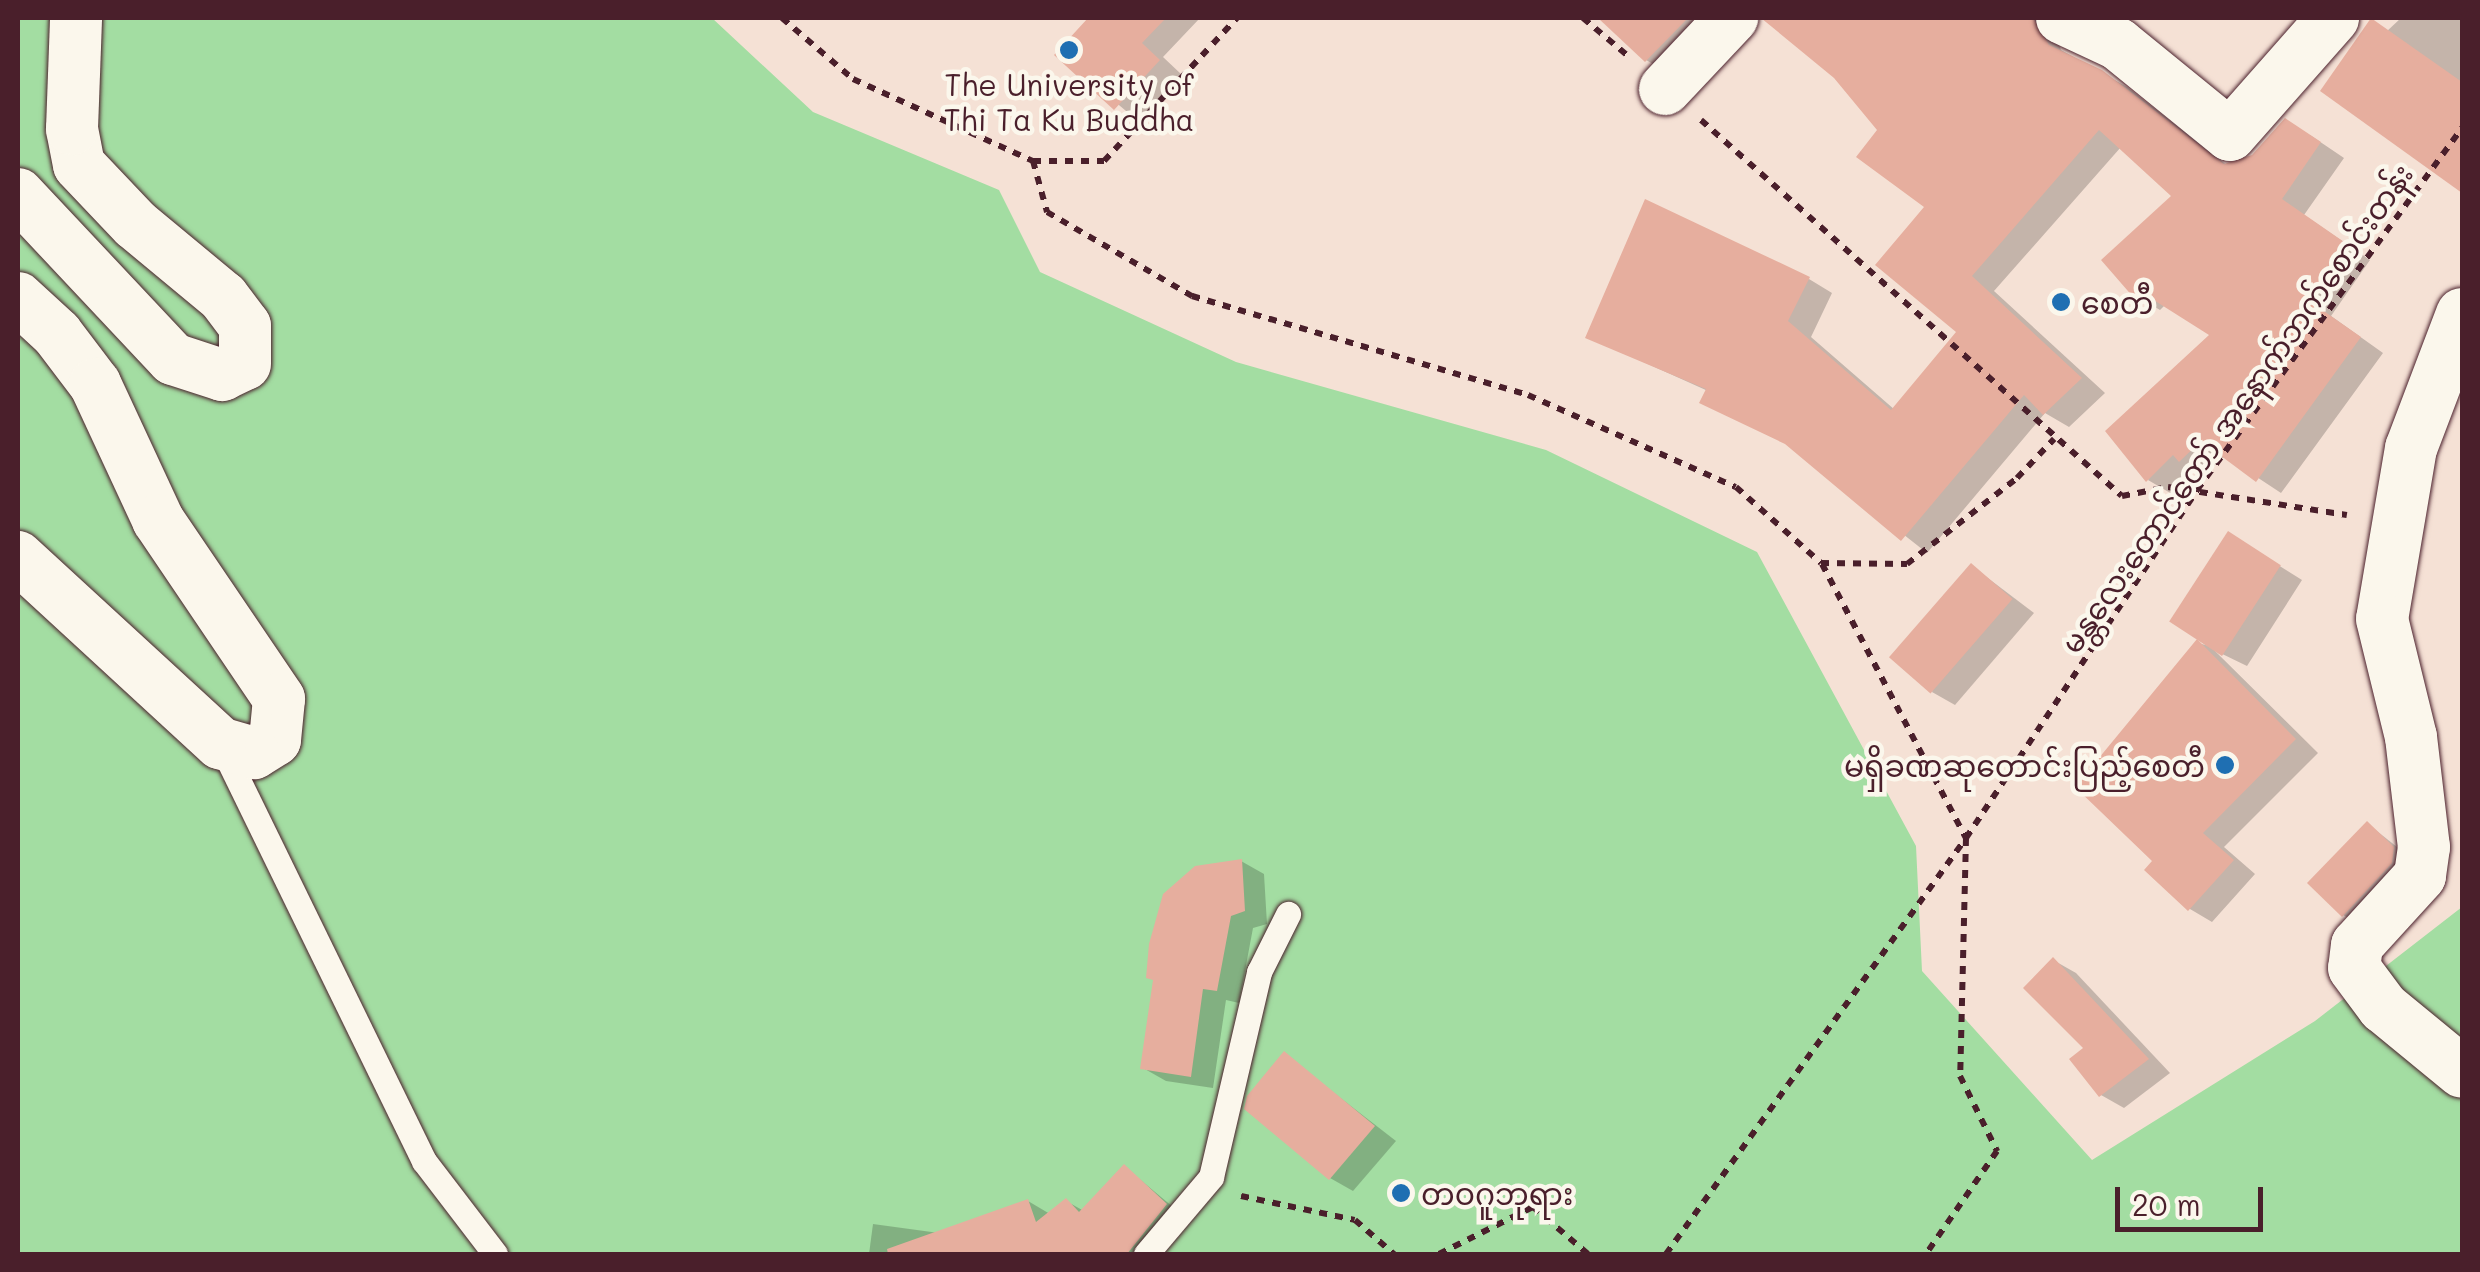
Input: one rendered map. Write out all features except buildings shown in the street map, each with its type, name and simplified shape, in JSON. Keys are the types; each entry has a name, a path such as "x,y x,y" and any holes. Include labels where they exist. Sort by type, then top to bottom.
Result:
{"street":[{"path":"18,194 174,359 222,375 245,364 244,326 223,297 135,224 79,165 72,129 76,18"},
{"path":"1666,89 1732,18"},
{"path":"2062,18 2118,44 2230,135 2333,18"},
{"path":"18,298 57,334 95,384 158,520 279,699 279,730 268,747 254,753 220,743 18,557"},
{"path":"2462,314 2435,373 2394,523 2382,618 2410,737 2424,847 2420,876 2357,945 2354,968 2383,1007 2462,1072"}],"lane":[{"path":"220,743 424,1161 495,1254"},
{"path":"1146,1254 1205,1183 1259,972 1288,914"}],"path":[{"path":"782,18 852,79 1033,161 1104,162 1238,18"},
{"path":"1584,18 1810,212 2054,439 2122,496 2197,490 2394,523"},
{"name":"မန္တလေးတောင်တော် အနောက်ဘက်စောင်းတန်း","path":"1666,1254 1966,838 2197,490 2462,128"},
{"path":"1033,161 1048,212 1192,296 1528,394 1736,487 1821,563 1966,838 1960,1076 1998,1151 1926,1254"},
{"path":"1821,563 1907,564 2017,478 2054,439"},
{"path":"1205,1183 1274,1207 1355,1220 1394,1254"},
{"path":"1439,1254 1533,1207 1588,1254"}],"green space":[{"path":"18,18 712,18 813,112 999,190 1040,272 1236,362 1546,450 1757,552 1916,846 1922,971 2092,1160 2315,1021 2462,907 2462,1254 18,1254"}],"place":[{"name":"The University of Thi Ta Ku Buddha","path":"1069,50"},
{"name":"စေတီ","path":"2061,302"},
{"name":"မရှိခဏဆုတောင်းပြည့်စေတီ","path":"2225,765"},
{"name":"တဝဂူဘုရား","path":"1401,1193"}]}
